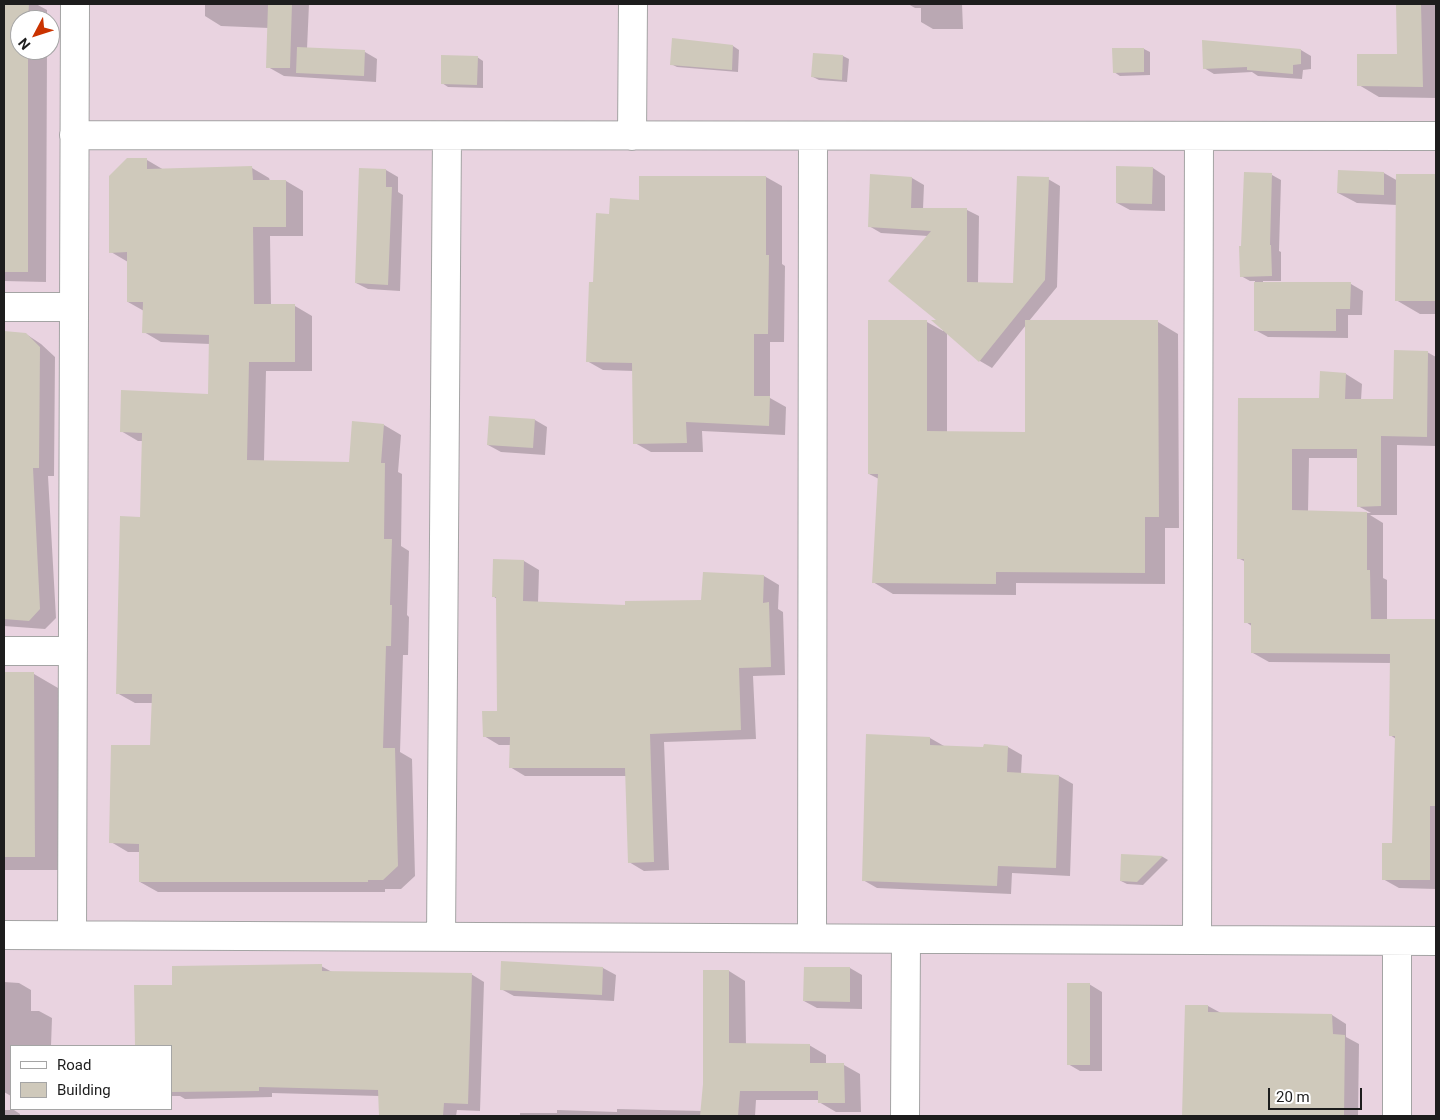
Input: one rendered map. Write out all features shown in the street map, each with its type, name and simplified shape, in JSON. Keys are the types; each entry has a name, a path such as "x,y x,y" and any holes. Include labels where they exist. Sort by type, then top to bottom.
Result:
{"lane":[{"path":"72,935 75,4"},
{"path":"632,136 633,4"},
{"path":"74,135 1436,136"},
{"path":"440,937 446,136"},
{"path":"812,938 813,136"},
{"path":"1197,940 1199,136"},
{"path":"4,307 74,307"},
{"path":"4,651 73,651"},
{"path":"4,935 1436,941"},
{"path":"905,1116 906,938"},
{"path":"1397,941 1397,1116"}],"shaded area":[{"path":"4,4 1436,4 1436,1116 4,1116"}],"building":[{"path":"4,4 29,4 29,10 10,10 10,60 28,60 28,272 4,272"},
{"path":"268,4 292,4 290,68 266,68"},
{"path":"1396,4 1421,4 1423,87 1357,86 1357,54 1397,54"},
{"path":"672,38 733,45 732,70 670,65"},
{"path":"1202,40 1301,49 1301,64 1293,65 1293,74 1247,70 1247,67 1203,69"},
{"path":"297,47 365,50 364,76 296,73"},
{"path":"1112,48 1144,48 1144,72 1113,73"},
{"path":"813,53 843,55 842,80 811,77"},
{"path":"441,55 478,56 477,85 441,84"},
{"path":"127,158 147,158 147,169 252,166 253,180 286,180 286,227 253,227 254,304 295,304 295,362 249,362 247,460 349,462 352,421 384,424 381,463 385,463 384,539 392,539 390,605 392,605 391,646 386,646 383,748 395,748 398,866 383,880 368,880 368,882 139,882 139,844 109,843 111,745 150,745 152,694 116,694 120,516 140,517 142,433 120,432 121,390 208,394 209,335 142,333 143,302 127,302 127,252 109,253 109,176"},
{"path":"1116,166 1153,167 1152,204 1116,203"},
{"path":"359,168 386,169 386,187 392,187 388,285 355,283"},
{"path":"1338,170 1384,172 1384,195 1337,193"},
{"path":"1244,172 1272,173 1270,245 1272,276 1240,277 1239,246 1241,246"},
{"path":"870,174 912,177 911,208 967,208 967,282 1013,283 1017,176 1049,177 1045,280 979,362 931,320 936,320 888,281 931,231 868,227"},
{"path":"1396,174 1436,174 1436,301 1395,301"},
{"path":"639,176 766,176 766,255 769,255 768,334 754,334 754,396 770,396 769,426 686,422 687,443 633,444 632,363 586,362 589,282 593,282 596,213 609,214 610,198 639,200"},
{"path":"1254,282 1351,282 1350,309 1336,309 1336,331 1254,331"},
{"path":"868,320 927,320 927,431 1025,432 1025,320 1158,320 1159,517 1145,517 1145,573 996,572 996,584 872,583 878,474 868,474"},
{"path":"4,331 26,333 40,347 39,468 33,468 40,609 29,621 4,619"},
{"path":"1394,350 1428,351 1427,437 1381,436 1381,506 1357,507 1357,449 1292,449 1292,510 1367,512 1367,570 1370,570 1371,619 1436,619 1436,806 1430,806 1430,880 1382,880 1382,843 1392,843 1395,736 1389,736 1390,654 1251,653 1251,623 1244,623 1244,559 1237,559 1238,398 1319,398 1320,371 1346,373 1345,399 1393,399"},
{"path":"489,416 535,419 533,448 487,445"},
{"path":"493,559 524,560 523,601 625,605 625,601 701,600 703,572 764,575 763,603 769,602 771,667 739,668 741,730 650,734 654,862 628,863 625,768 509,768 510,737 483,737 482,711 497,711 496,597 492,597"},
{"path":"4,672 34,672 35,857 4,857"},
{"path":"866,734 930,737 930,745 983,747 984,744 1008,746 1007,772 1059,775 1056,868 998,866 997,886 862,881"},
{"path":"1121,854 1163,856 1137,882 1120,881"},
{"path":"501,961 603,967 602,995 500,990"},
{"path":"322,964 322,971 472,973 468,1104 444,1103 443,1116 379,1116 378,1090 259,1087 259,1091 172,1092 172,1045 135,1045 134,985 172,985 172,966"},
{"path":"804,967 850,967 850,1002 803,1001"},
{"path":"703,970 729,970 729,1043 810,1044 810,1063 844,1063 845,1103 818,1103 818,1091 740,1091 738,1116 700,1116 703,1084"},
{"path":"1067,983 1090,983 1090,1065 1067,1065"},
{"path":"1185,1005 1208,1005 1208,1012 1332,1014 1333,1034 1345,1035 1344,1116 1182,1116"}]}
